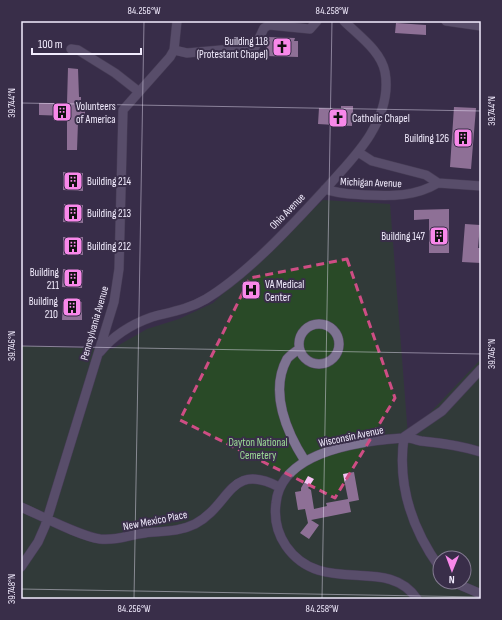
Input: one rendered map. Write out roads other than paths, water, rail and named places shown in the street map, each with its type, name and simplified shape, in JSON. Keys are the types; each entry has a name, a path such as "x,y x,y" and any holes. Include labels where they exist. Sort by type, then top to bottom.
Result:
{"street":[{"path":"177,21 174,50 187,53 255,47 264,28 269,25 310,29 318,21"},
{"name":"Ohio Avenue","path":"97,357 110,342 136,324 152,317 190,307 212,296 245,269 286,231 358,152 372,131 384,105 385,73 380,58 374,50 344,21"},
{"path":"446,21 481,26"},
{"path":"71,49 78,50 115,73 138,91"},
{"name":"Pennsylvania Avenue","path":"21,567 38,542 47,518 114,302 118,280 122,110 170,57 174,50"},
{"name":"Michigan Avenue","path":"358,152 372,161 426,175 438,183"},
{"name":"Michigan Avenue","path":"325,189 344,194 392,196 412,194 438,183 481,186"},
{"path":"313,325 328,326 335,332 338,339 339,349 334,358 321,365 307,361 299,349 298,342 303,331 313,325"},
{"path":"299,349 288,358 285,365 281,395 284,420 305,461"},
{"path":"432,557 426,548 408,506 403,477 402,450 404,438 442,411 481,369"},
{"name":"Wisconsin Avenue","path":"417,599 406,586 392,579 326,574 315,570 300,561 285,545 277,527 275,507 279,487 292,470 305,461 331,451 404,438 454,445 481,452"},
{"name":"New Mexico Place","path":"21,507 99,539 124,539 144,533 176,530 195,524 211,512 234,486 246,479 262,479 279,487"},
{"path":"472,590 481,594"}],"place":[{"name":"Building 118 (Protestant Chapel)","path":"282,47"},
{"name":"Volunteers of America","path":"62,112"},
{"name":"Catholic Chapel","path":"338,118"},
{"name":"Building 126","path":"463,138"},
{"name":"Building 214","path":"73,181"},
{"name":"Building 213","path":"73,213"},
{"name":"Building 147","path":"439,236"},
{"name":"Building 212","path":"73,246"},
{"name":"Building 211","path":"73,278"},
{"name":"VA Medical Center","path":"251,290"},
{"name":"Building 210","path":"72,307"}],"park label":[{"name":"Dayton National Cemetery","path":"258,448"}]}
